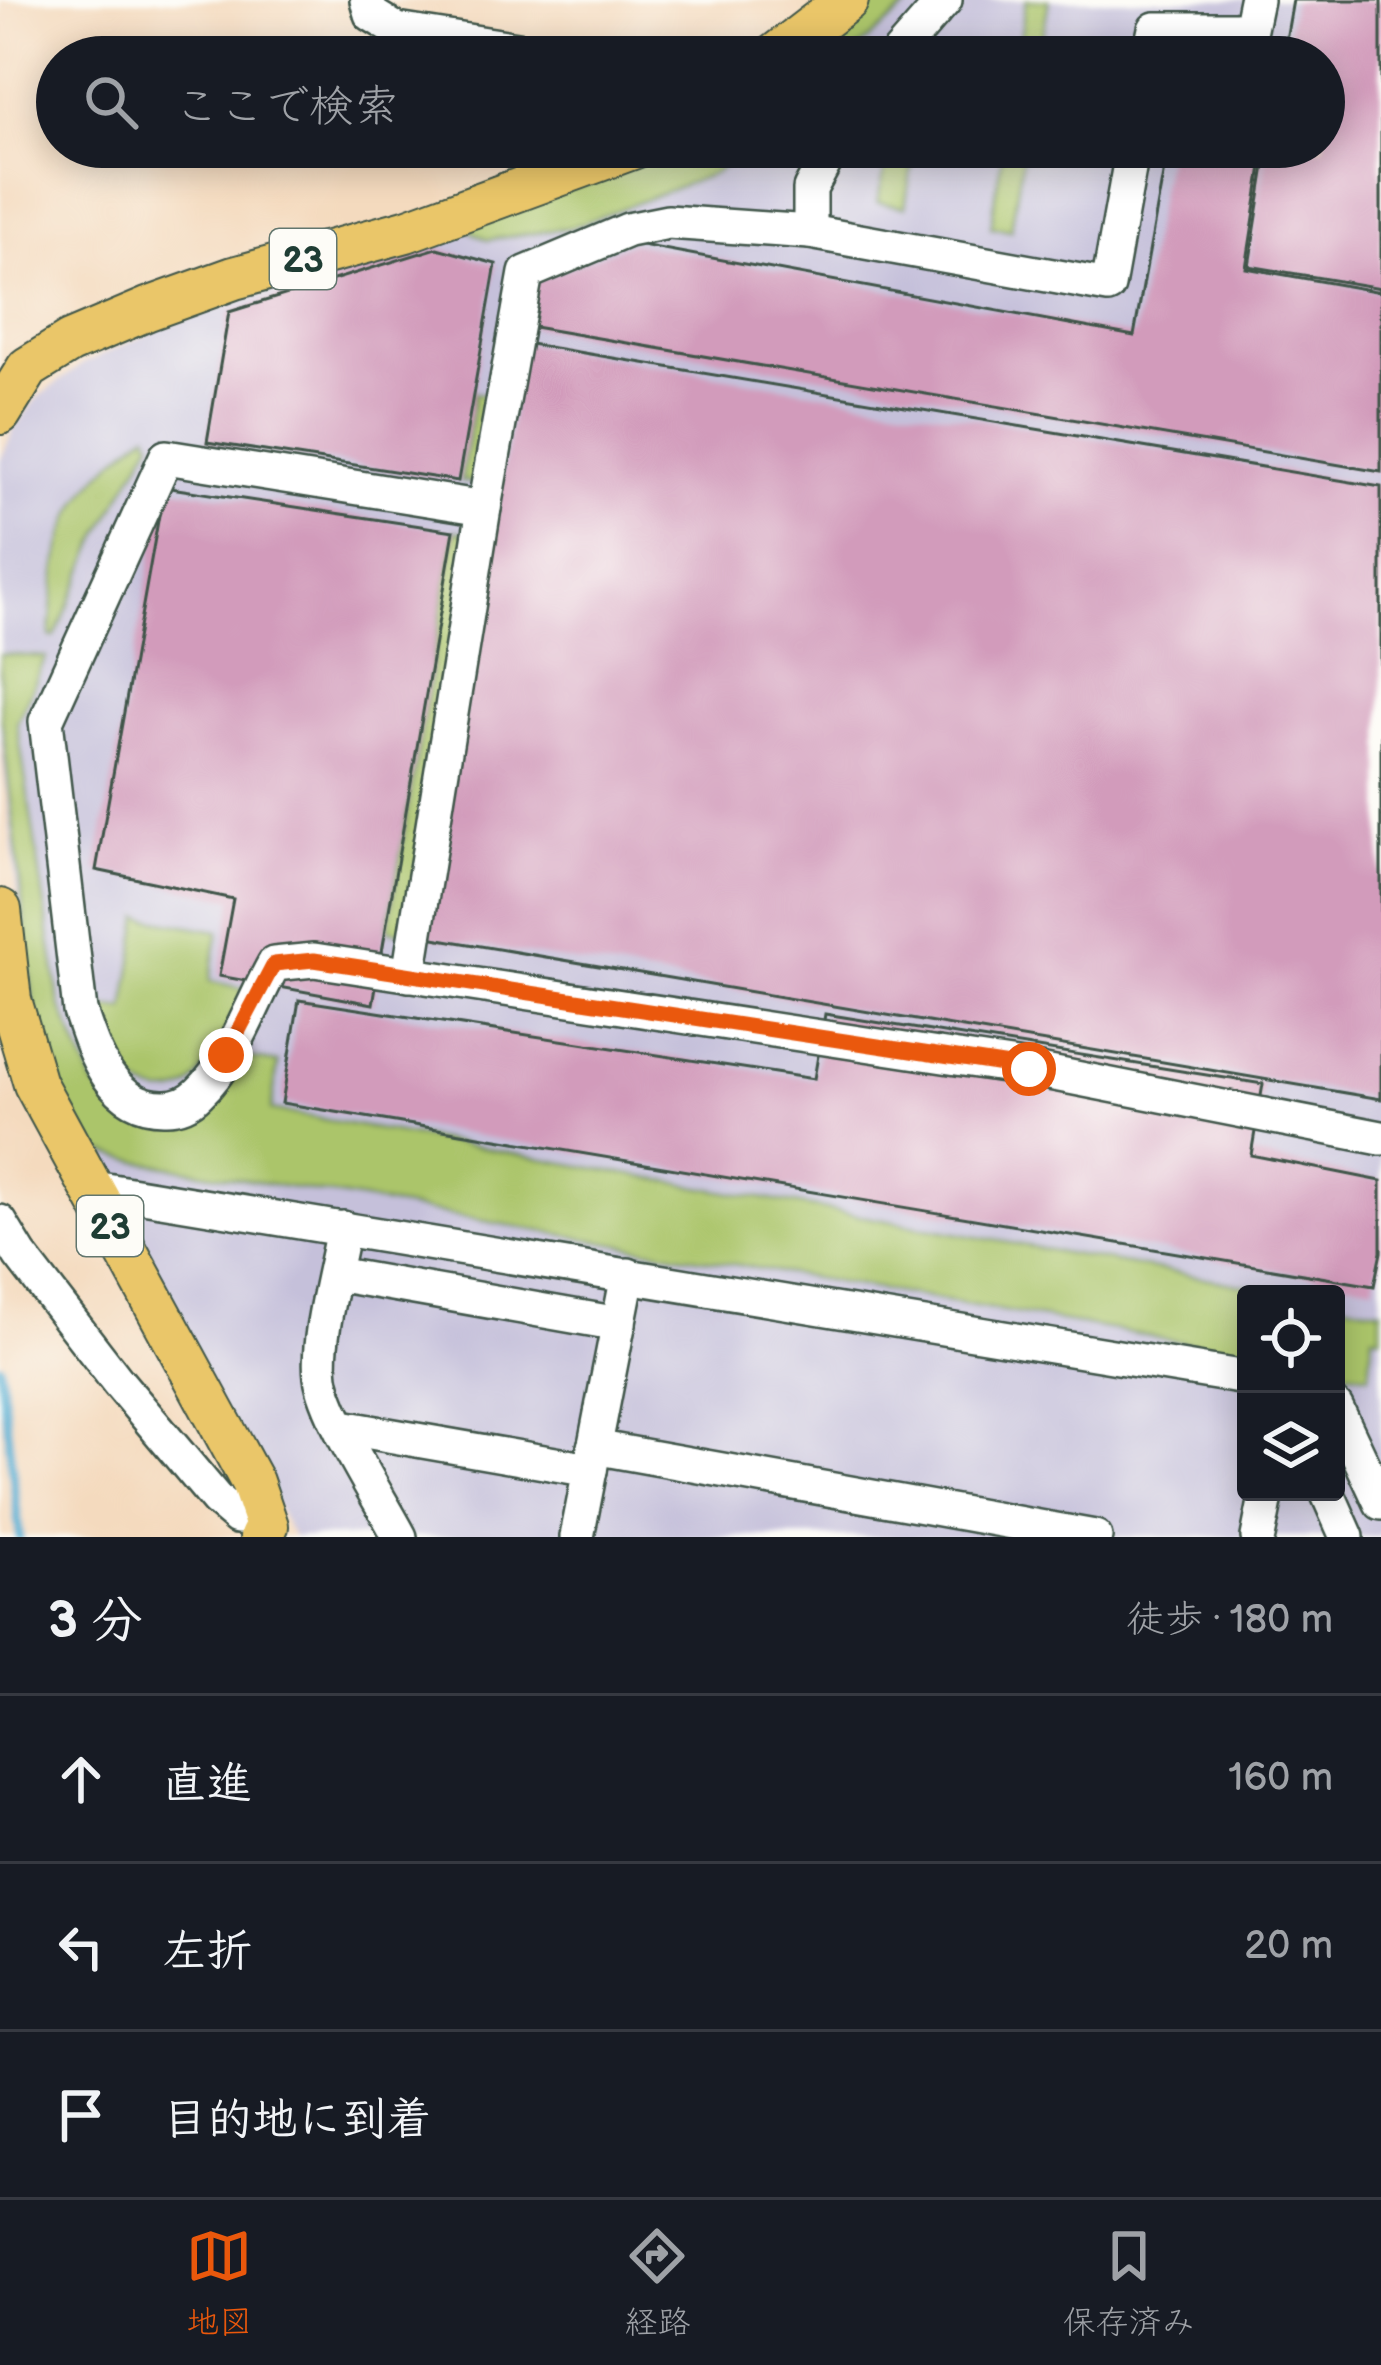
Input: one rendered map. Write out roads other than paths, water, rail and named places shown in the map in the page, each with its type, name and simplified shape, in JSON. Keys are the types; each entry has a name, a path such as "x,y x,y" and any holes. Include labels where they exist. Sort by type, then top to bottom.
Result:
{"main road":[{"path":"800,36 847,0"},
{"name":"23","path":"0,413 28,368 70,342 234,278 406,231 578,168"},
{"name":"23","path":"0,910 10,1000 35,1084 252,1482 266,1529"}],"street":[{"path":"367,0 371,14 397,30 435,36"},
{"path":"913,36 945,0"},
{"path":"1154,36 1155,29 1250,29 1256,0"},
{"path":"810,232 809,189 821,168"},
{"path":"410,975 526,273 628,230 668,222 810,232 1108,286 1129,168"},
{"path":"484,508 166,457 46,721 80,1011 95,1056 120,1092 155,1108 180,1107 200,1092 226,1055 274,964 314,960 1029,1069 1381,1138"},
{"path":"88,1186 1237,1376"},
{"path":"0,1222 118,1382 217,1500 236,1516 266,1529"},
{"path":"343,1228 321,1378 400,1537"},
{"path":"335,1274 619,1324"},
{"path":"577,1537 628,1275"},
{"path":"1345,1426 1381,1503"},
{"path":"342,1427 592,1459 1094,1537"},
{"path":"1258,1537 1266,1501"},
{"path":"1331,1501 1347,1537"}],"waterway":[{"path":"0,1366 20,1537"}]}
